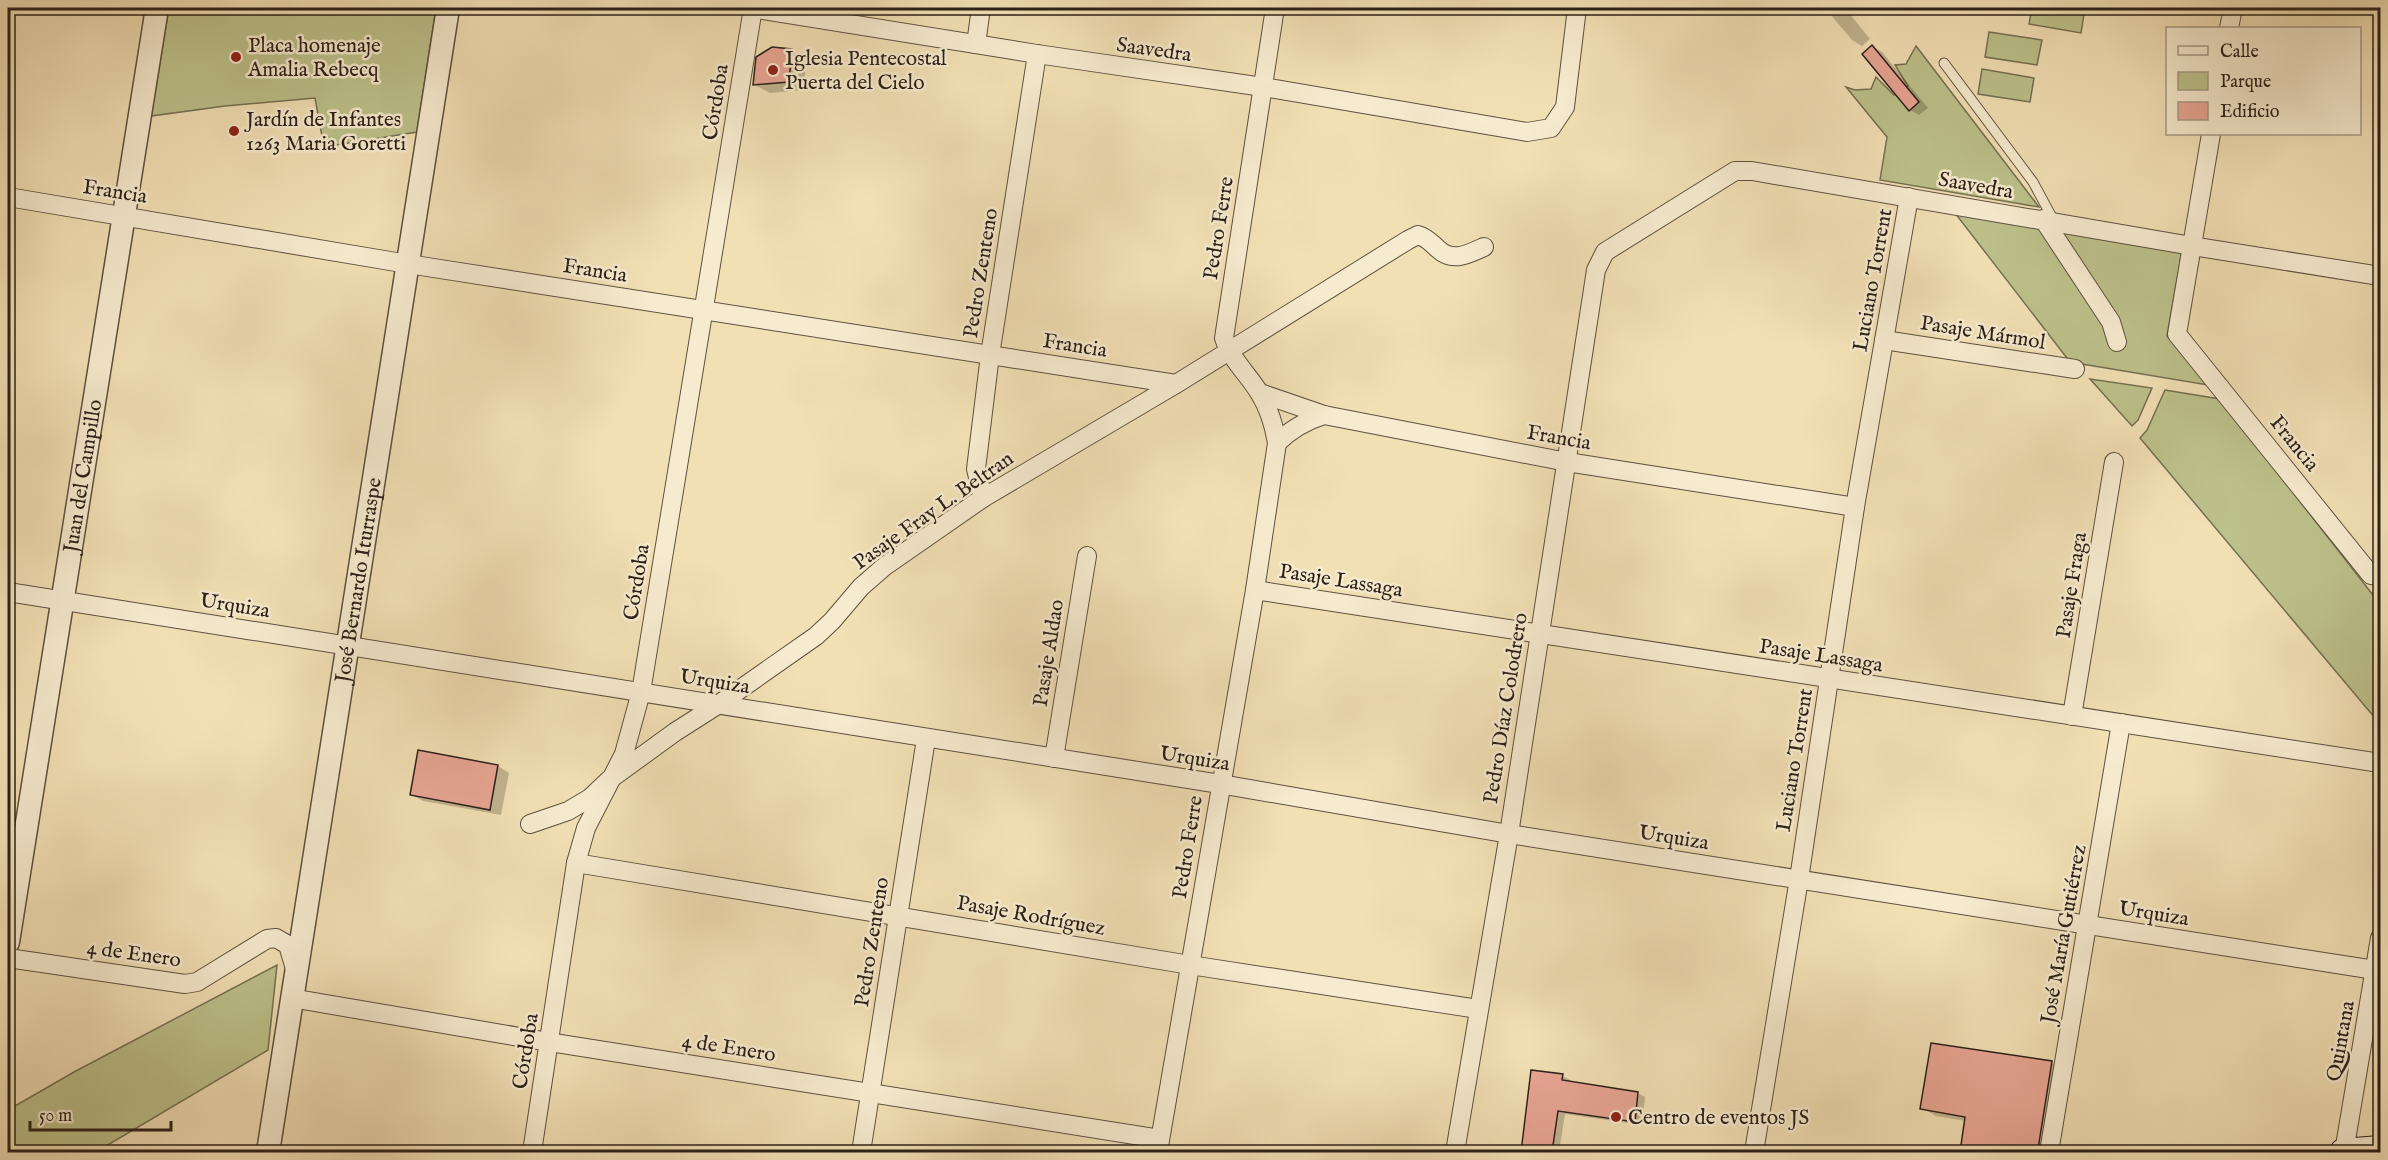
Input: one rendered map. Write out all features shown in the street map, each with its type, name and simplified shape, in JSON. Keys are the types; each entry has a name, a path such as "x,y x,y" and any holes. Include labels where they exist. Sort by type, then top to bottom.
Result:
{"main road":[{"path":"2343,1152 2380,1149"}],"street":[{"name":"Juan del Campillo","path":"8,942 157,8"},
{"name":"José Bernardo Iturraspe","path":"268,1152 448,8"},
{"name":"Saavedra","path":"751,8 1037,54 1263,87 1527,132 1551,128 1564,107 1577,8"},
{"name":"Córdoba","path":"532,1152 576,863 586,828 624,754 641,692 751,8"},
{"path":"976,44 981,8"},
{"name":"Pedro Ferre","path":"1159,1146 1255,590 1278,443 1273,419 1260,393 1228,350 1224,338 1275,8"},
{"path":"2229,27 2233,8"},
{"name":"Pedro Zenteno","path":"983,498 976,469 990,355 1037,54"},
{"path":"2192,246 2211,135"},
{"name":"Saavedra","path":"1596,270 1605,252 1735,171 1752,171 2380,276"},
{"name":"Francia","path":"8,197 408,264 1176,384"},
{"name":"Luciano Torrent","path":"1754,1152 1799,879 1855,507 1909,197"},
{"path":"2049,221 2111,322 2117,342"},
{"name":"Pasaje Fray L. Beltran","path":"530,824 568,811 590,798 609,780 675,732 816,636 861,587 885,566 983,498 1176,384 1228,350 1418,236 1428,238 1448,256 1459,257 1484,247"},
{"name":"Francia","path":"2192,246 2177,334 2378,579"},
{"name":"Pedro Díaz Colodrero","path":"1455,1152 1509,834 1596,270"},
{"name":"Pasaje Mármol","path":"1884,340 2075,369"},
{"name":"Francia","path":"1260,393 1324,415 1567,462 1855,507"},
{"path":"1278,443 1289,432 1308,420 1324,415"},
{"name":"Pasaje Fraga","path":"2072,716 2114,462"},
{"name":"Pasaje Aldao","path":"1054,758 1087,556"},
{"name":"Pasaje Lassaga","path":"1255,590 2380,763"},
{"name":"Urquiza","path":"8,592 719,704 926,740 1220,784 1509,834 2375,970"},
{"name":"José María Gutiérrez","path":"2049,1152 2121,723"},
{"name":"Pedro Zenteno","path":"861,1152 926,740"},
{"name":"Pasaje Rodríguez","path":"576,863 1478,1009"},
{"name":"4 de Enero","path":"8,958 185,984 197,982 267,939 276,938 288,945 295,969"},
{"name":"Quintana","path":"2343,1152 2380,938"},
{"name":"4 de Enero","path":"291,998 549,1042 870,1092 1159,1146"}],"lane":[{"path":"1944,63 2033,182 2049,221"}],"green space":[{"path":"169,8 436,8 417,132 324,147 315,98 225,106 151,116"},
{"path":"2032,8 2085,8 2081,33 2029,24"},
{"path":"1989,32 2042,40 2037,65 1985,57"},
{"path":"1916,46 2039,207 1880,180 1887,137 1846,87 1855,90 1871,89 1876,77 1894,95 1908,86 1895,65 1906,64"},
{"path":"1982,69 2034,78 2030,102 1978,94"},
{"path":"1955,213 2182,251 2167,336 2208,385 2070,362"},
{"path":"2090,379 2152,388 2138,420 2132,426"},
{"path":"2165,390 2220,399 2380,604 2380,724 2140,438 2147,430"},
{"path":"277,965 268,1050 96,1152 8,1152 8,1110 74,1072"}],"building":[{"path":"1872,45 1919,102 1909,111 1862,54"},
{"name":"Iglesia Pentecostal Puerta del Cielo","path":"772,47 792,49 789,82 753,85 756,57"},
{"path":"418,750 498,765 490,810 410,795"},
{"path":"1931,1043 2052,1061 2038,1149 2035,1152 1960,1152 1965,1117 1920,1109"},
{"name":"Centro de eventos JS","path":"1531,1070 1563,1074 1562,1080 1638,1092 1635,1122 1558,1111 1552,1152 1521,1152"}],"place":[{"name":"Placa homenaje Amalia Rebecq","path":"236,57"},
{"name":"Iglesia Pentecostal Puerta del Cielo","path":"773,70"},
{"name":"Jardín de Infantes 1263 Maria Goretti","path":"234,131"},
{"name":"Centro de eventos JS","path":"1616,1117"}]}
